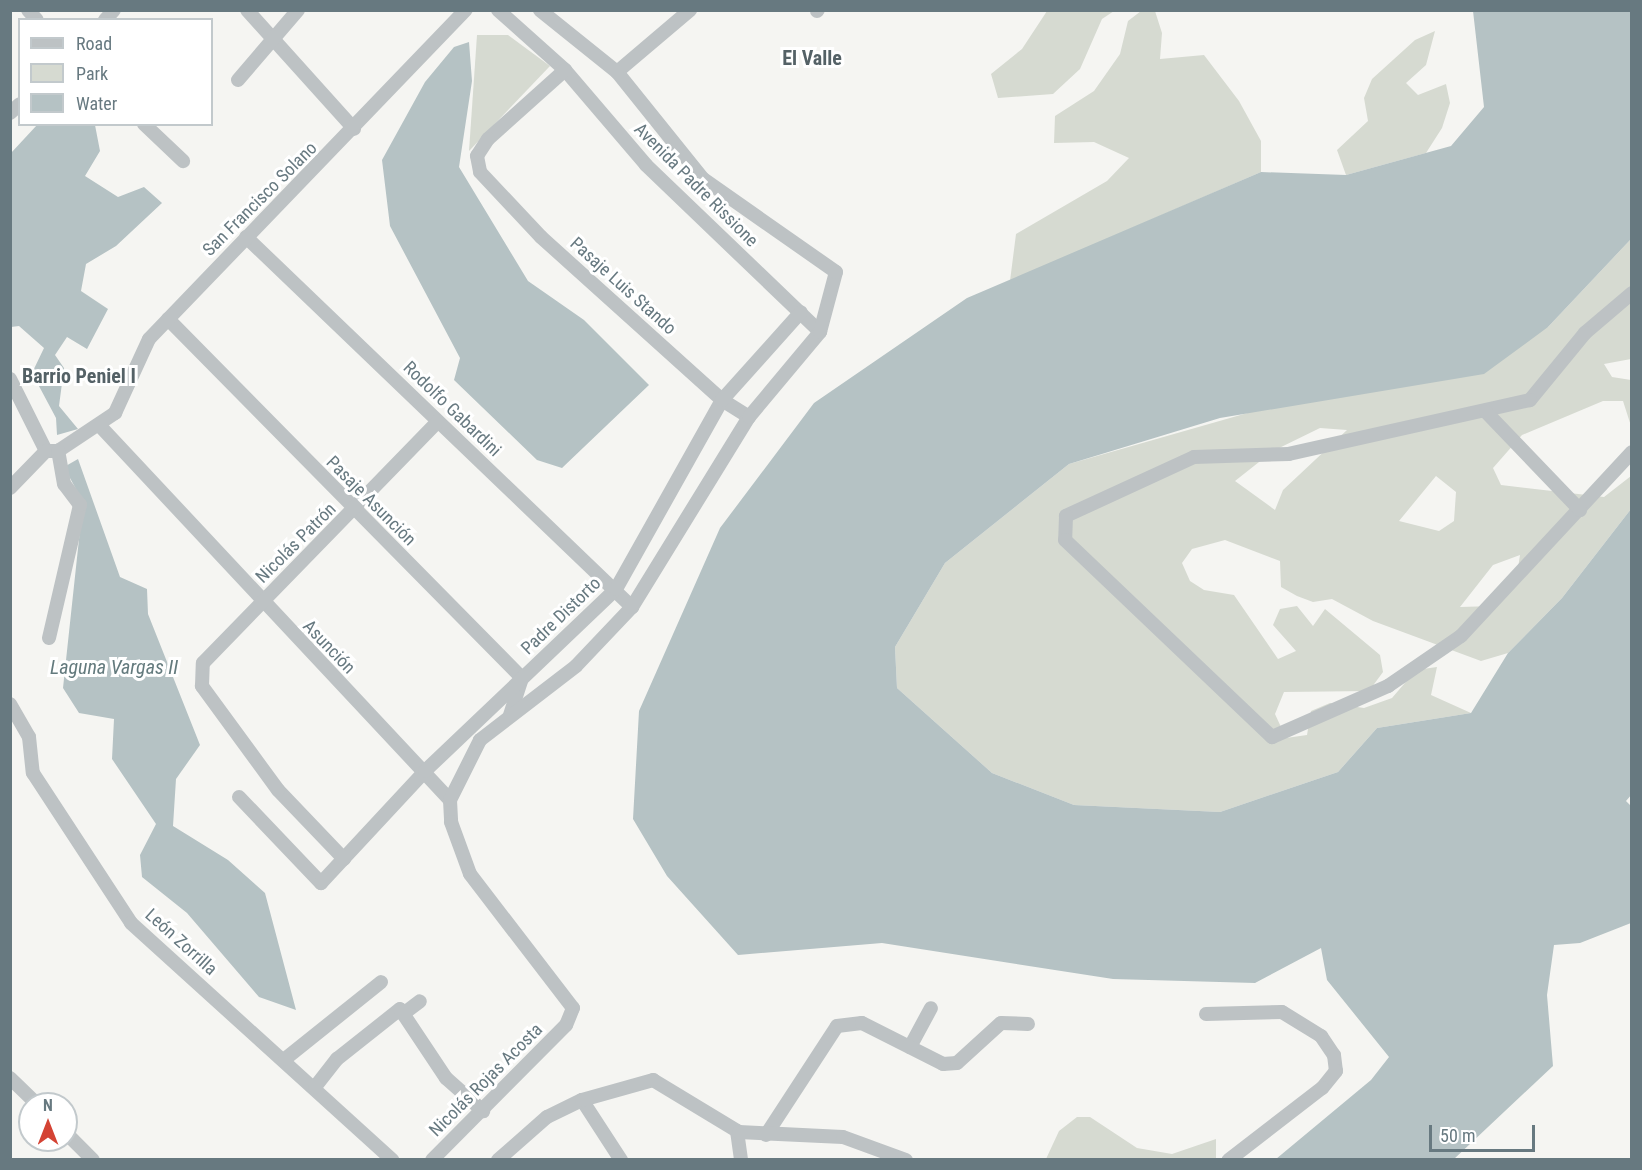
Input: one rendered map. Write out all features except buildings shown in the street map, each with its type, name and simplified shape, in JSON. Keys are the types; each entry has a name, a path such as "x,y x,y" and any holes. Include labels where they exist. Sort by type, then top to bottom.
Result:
{"street":[{"path":"247,10 354,129"},
{"path":"238,80 272,37 298,10"},
{"name":"San Francisco Solano","path":"100,426 115,412 149,339 246,237 354,129 466,10"},
{"name":"Avenida Padre Rissione","path":"498,10 565,70 646,165 820,332 831,308 836,272 703,179 617,72 540,10"},
{"path":"617,72 690,10"},
{"name":"Pasaje Luis Stando","path":"565,70 488,139 477,156 480,172 541,237 722,400 749,417"},
{"path":"146,126 183,161"},
{"name":"Rodolfo Gabardini","path":"246,237 616,589 632,607"},
{"path":"1632,293 1585,333 1530,400 1486,412 1289,454 1194,457 1066,516 1065,540 1272,737 1388,686 1461,636 1632,452"},
{"name":"Padre Distorto","path":"239,797 321,883 425,771 616,589 722,400 801,312"},
{"name":"Pasaje Asunción","path":"168,319 522,678"},
{"path":"450,800 480,740 576,666 632,607 749,417 820,332"},
{"path":"10,379 52,451 64,484 80,505 49,638"},
{"path":"1486,412 1580,510"},
{"name":"Nicolás Patrón","path":"344,859 278,790 202,686 203,663 438,421"},
{"path":"10,488 52,451 100,426"},
{"name":"Asunción","path":"100,426 261,603 425,771 450,800"},
{"path":"510,715 522,678"},
{"name":"León Zorrilla","path":"10,704 29,737 33,773 131,922 285,1059 392,1160"},
{"name":"Nicolás Rojas Acosta","path":"432,1160 566,1025 573,1008 560,987 470,874 451,822 450,800"},
{"path":"285,1059 381,982"},
{"path":"404,1014 420,1001"},
{"path":"910,1047 931,1008"},
{"path":"315,1087 337,1059 400,1009 446,1078 483,1111"},
{"path":"1206,1014 1282,1012 1303,1022 1334,1055 1336,1071 1322,1088 1229,1160"},
{"path":"766,1135 837,1026 862,1023 943,1064 957,1063 992,1027 1028,1024"},
{"path":"10,1078 25,1092"},
{"path":"498,1160 547,1117 582,1100 653,1080 737,1131 766,1135 843,1137 906,1160"},
{"path":"582,1100 621,1160"},
{"path":"737,1131 741,1160"},
{"path":"78,1144 93,1160"}],"green space":[{"path":"1047,11 1114,11 1102,19 1080,69 1053,94 998,98 991,74 1022,49"},
{"path":"1141,11 1155,11 1162,33 1160,59 1204,55 1239,101 1261,141 1261,172 1010,281 1016,234 1107,181 1129,158 1094,142 1054,143 1055,116 1094,91 1120,54 1128,21"},
{"path":"1435,31 1426,65 1406,83 1418,95 1446,84 1450,103 1442,128 1426,153 1346,175 1337,150 1368,121 1364,98 1372,79 1415,40"},
{"path":"477,35 508,35 550,66 469,151"},
{"path":"1631,239 1631,359 1604,364 1612,377 1631,380 1631,426 1623,401 1603,401 1522,435 1493,468 1501,485 1604,497 1631,476 1631,509 1562,598 1508,653 1481,661 1373,621 1332,599 1313,602 1297,596 1281,587 1280,561 1225,540 1192,549 1182,563 1190,581 1204,590 1234,595 1278,659 1296,651 1273,625 1280,609 1297,606 1313,626 1325,609 1380,655 1383,672 1369,691 1284,692 1275,714 1286,738 1307,735 1311,711 1330,703 1364,708 1392,698 1416,670 1437,667 1431,695 1471,713 1377,728 1338,772 1220,812 1074,805 992,773 897,688 895,647 945,563 1069,464 1548,327","holes":["1320,428 1347,430 1283,490 1275,510 1235,481 1273,451","1436,476 1456,492 1454,521 1439,531 1399,521","1520,555 1516,581 1494,606 1460,607 1493,565"]},
{"path":"1077,1117 1090,1117 1137,1148 1172,1154 1216,1139 1216,1159 1046,1159 1059,1131"}],"water":[{"path":"1473,11 1631,11 1631,239 1548,327 1484,374 1220,418 1069,464 945,563 895,647 897,688 992,773 1074,805 1220,812 1338,772 1377,728 1471,713 1508,653 1562,598 1631,509 1632,794 1626,801 1632,807 1631,923 1580,943 1554,945 1547,995 1553,1066 1454,1159 1276,1159 1371,1080 1389,1057 1327,980 1321,948 1255,983 1113,979 882,943 738,955 667,876 633,819 639,711 720,528 814,403 967,298 1261,172 1346,175 1451,146 1484,107"},
{"path":"469,42 472,81 459,167 528,281 584,320 649,385 562,468 537,460 454,380 460,358 390,226 382,160 425,82 454,47"},
{"path":"36,126 95,126 100,151 85,176 118,197 144,187 162,203 116,246 86,264 81,291 108,309 87,349 67,337 55,355 64,368 59,406 78,429 57,435 56,418 32,373 44,348 19,326 11,327 11,153"},
{"name":"Laguna Vargas II","path":"78,459 120,577 147,589 148,614 200,745 176,779 173,826 228,860 265,893 296,1010 259,997 187,913 142,877 140,855 156,824 112,759 114,719 79,713 63,688 83,502 64,467"}],"district":[{"name":"El Valle","path":"812,58"},
{"name":"Barrio Peniel I","path":"79,376"}]}
